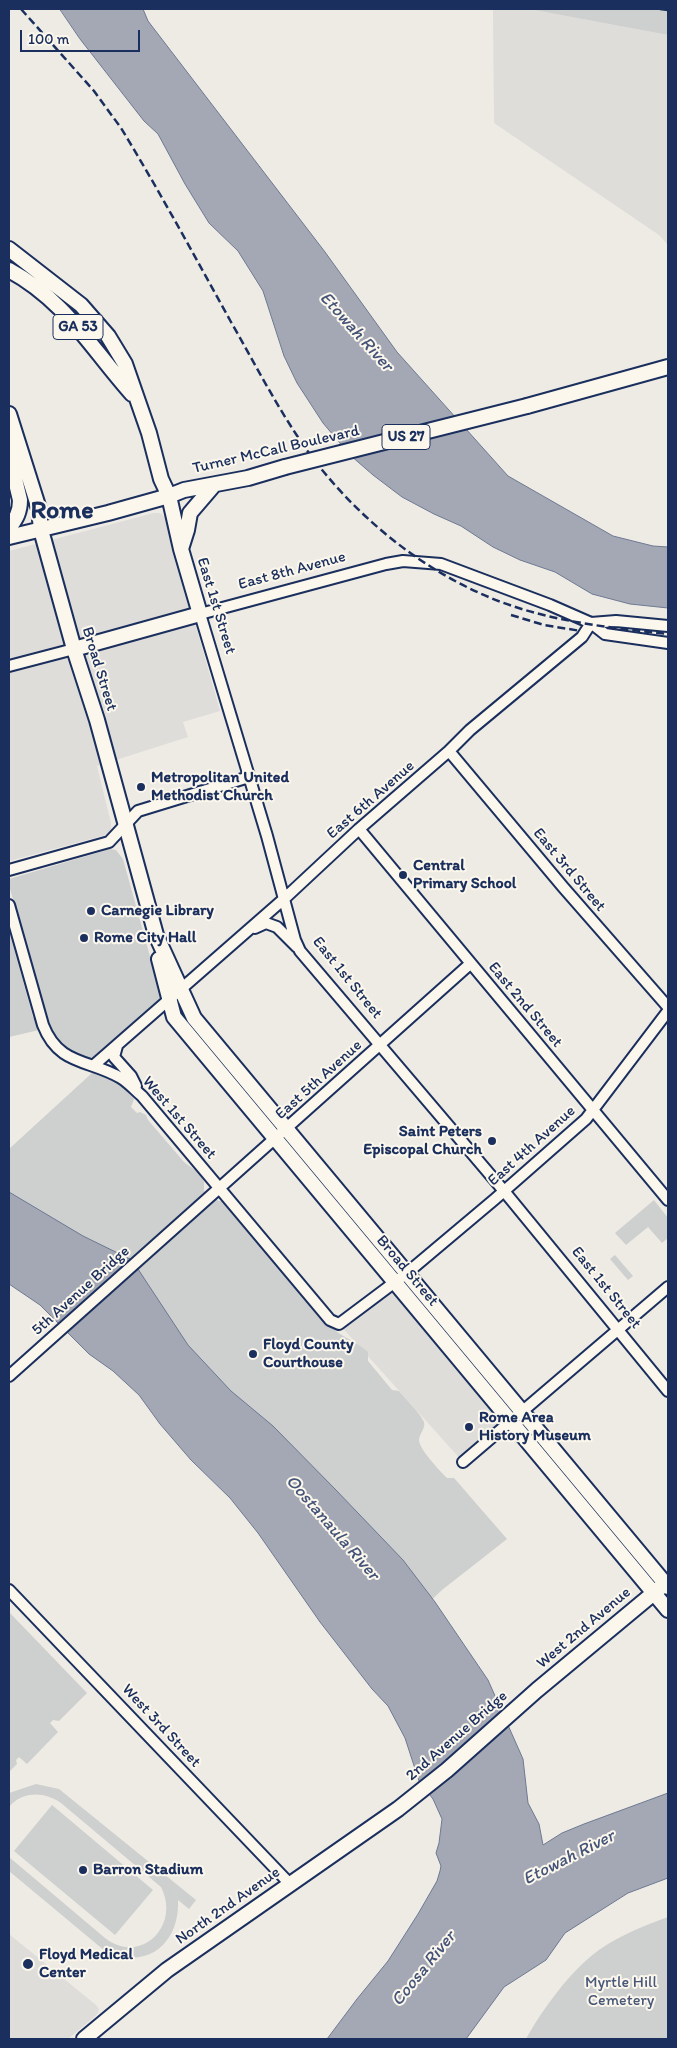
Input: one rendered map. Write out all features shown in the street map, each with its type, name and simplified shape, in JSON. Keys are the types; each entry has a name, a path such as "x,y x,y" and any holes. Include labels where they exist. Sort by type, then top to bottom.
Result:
{"main road":[{"name":"GA 53","path":"9,249 82,305 108,336 125,364 135,396 141,407 161,479 169,496"},
{"name":"GA 53","path":"9,270 29,281 68,314 109,369 135,396"},
{"name":"Turner McCall Boulevard","path":"9,537 169,496 184,490 214,485 527,406 668,367"},
{"path":"9,528 16,519 20,507 9,454 10,419"},
{"name":"Broad Street","path":"10,419 39,508 41,530 74,649 97,720 156,936 160,964 174,1017 668,1610"},
{"path":"181,549 188,530 190,513 214,485"},
{"name":"East 1st Street","path":"169,496 181,549 200,614"},
{"name":"East 8th Avenue","path":"74,649 200,614"},
{"name":"Broad Street","path":"156,936 194,1018 667,1584"},
{"name":"West 2nd Avenue","path":"537,1690 667,1584"},
{"name":"2nd Avenue Bridge","path":"398,1809 447,1770 537,1690"},
{"name":"North 2nd Avenue","path":"84,2039 167,1970 398,1809"}],"street":[{"name":"East 8th Avenue","path":"200,614 404,560 441,564 550,605 591,623 605,634 668,643"},
{"name":"East 1st Street","path":"200,614 295,940 300,950 504,1191 668,1391"},
{"path":"591,623 616,620 668,626"},
{"name":"East 6th Avenue","path":"93,1066 449,751 470,730 582,637 591,623"},
{"path":"9,666 74,649"},
{"name":"East 3rd Street","path":"449,751 668,1009"},
{"path":"9,870 109,842 138,811 249,777"},
{"name":"East 2nd Street","path":"359,829 668,1200"},
{"name":"West 1st Street","path":"9,905 47,1035 58,1050 122,1078 142,1096 330,1320 339,1324"},
{"path":"234,940 266,923 277,927 300,950"},
{"name":"East 5th Avenue","path":"220,1188 470,964"},
{"name":"East 4th Avenue","path":"339,1324 408,1272 504,1191 593,1110 668,1009"},
{"path":"117,1046 114,1057 131,1076 142,1096"},
{"name":"5th Avenue Bridge","path":"9,1376 220,1188"},
{"path":"463,1462 668,1288"},
{"name":"West 3rd Street","path":"9,1590 290,1884"}],"shaded area":[{"path":"493,9 529,9 668,35 668,245 659,235 494,123"},
{"path":"160,513 165,517 220,711 183,722 188,737 97,766 111,823 111,830 106,835 9,861 9,551"},
{"path":"394,1282 511,1422 463,1462 339,1324"},
{"name":"Floyd Medical Center","path":"9,1934 99,2009 93,2018 68,2039 9,2039"}],"green space":[{"path":"529,9 668,9 668,35"},
{"name":"Rome City Hall","path":"110,849 116,850 123,859 161,996 159,1002 92,1060 77,1056 65,1048 47,1024 9,885 9,879"},
{"path":"9,931 33,1017 39,1030 9,1037"},
{"name":"Floyd County Courthouse","path":"99,1072 128,1089 134,1099 131,1107 137,1113 140,1112 146,1115 148,1120 184,1162 199,1173 204,1182 204,1191 219,1201 224,1201 330,1326 368,1352 368,1361 392,1390 399,1391 424,1422 419,1440 426,1454 447,1478 454,1478 507,1539 442,1590 397,1633 9,1233 9,1149 92,1073"},
{"path":"654,1200 668,1218 668,1238 662,1243 648,1227 626,1245 615,1233"},
{"path":"615,1255 633,1276 628,1280 610,1259"},
{"path":"9,1612 87,1693 59,1721 53,1720 50,1723 58,1732 27,1764 19,1757 16,1760 17,1764 9,1772"},
{"path":"36,1784 59,1789 196,1900 189,1909 178,1900 177,1916 173,1929 167,1941 158,1950 134,1958 105,1951 9,1871 9,1857 105,1938 119,1945 132,1947 144,1944 154,1937 162,1927 166,1915 166,1901 161,1887 61,1803 48,1796 34,1794 20,1798 9,1807 9,1793"},
{"name":"Barron Stadium","path":"52,1805 153,1890 115,1935 14,1851"},
{"name":"Myrtle Hill Cemetery","path":"668,1917 668,2039 526,2039 555,1995 572,1974 590,1957 617,1939"}],"water":[{"name":"Etowah River","path":"60,9 143,9 148,21 325,252 397,352 508,476 613,536 653,546 668,547 668,608 630,604 592,594 555,572 520,560 493,547 461,526 402,497 350,455 323,423 297,383 284,356 263,291 238,251 209,223 158,134 144,121 80,39"},
{"path":"9,1192 83,1236 132,1260 188,1345 231,1391 273,1426 403,1560 435,1602 488,1680 523,1759 528,1803 539,1824 543,1845 562,1833 668,1793 668,1878 628,1893 565,1933 546,1960 504,1987 466,2039 327,2039 388,1961 437,1881 441,1866 436,1853 442,1819 433,1799 419,1781 405,1738 388,1706 372,1689 320,1622 258,1533 230,1498 191,1460 160,1424 139,1395 113,1371 89,1354 40,1305 9,1284"}],"railway":[{"path":"21,9 94,91 121,128 266,385 304,446 344,495 391,538 417,557 444,575 501,602 542,615 604,627 668,634"},
{"path":"660,9 668,10"},
{"path":"511,615 544,625 581,631"}],"place":[{"name":"Metropolitan United Methodist Church","path":"141,787"},
{"name":"Central Primary School","path":"403,875"},
{"name":"Carnegie Library","path":"91,911"},
{"name":"Rome City Hall","path":"84,938"},
{"name":"Saint Peters Episcopal Church","path":"492,1141"},
{"name":"Floyd County Courthouse","path":"253,1354"},
{"name":"Rome Area History Museum","path":"469,1427"},
{"name":"Barron Stadium","path":"83,1870"},
{"name":"Floyd Medical Center","path":"28,1964"}],"district":[{"name":"Rome","path":"62,511"}],"water label":[{"name":"Oostanaula River","path":"332,1528"},
{"name":"Coosa River","path":"424,1969"}]}
